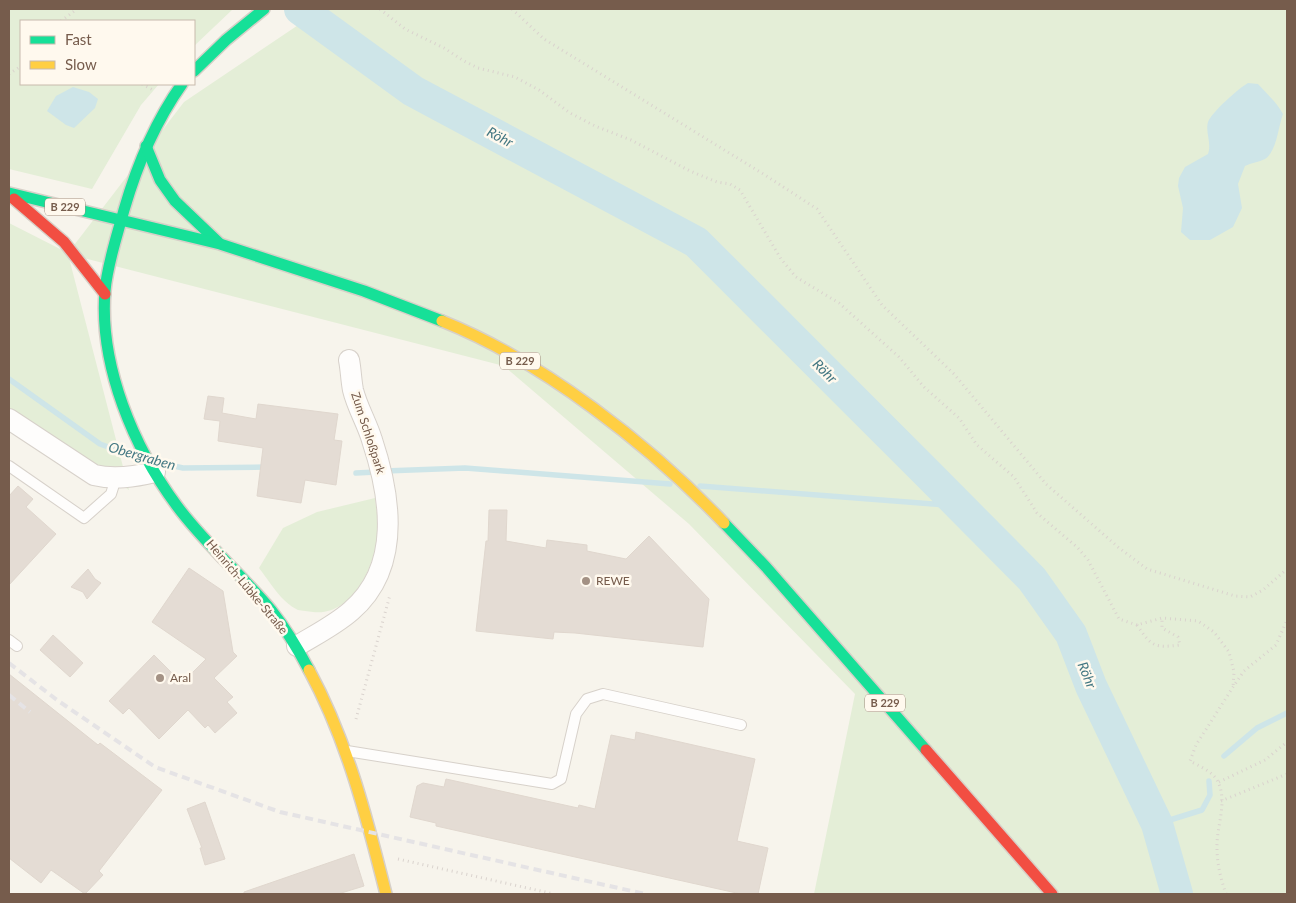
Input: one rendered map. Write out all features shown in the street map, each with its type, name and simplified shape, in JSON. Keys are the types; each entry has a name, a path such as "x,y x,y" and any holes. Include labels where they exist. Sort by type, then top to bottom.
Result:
{"main road":[{"path":"195,70 226,40 264,9"},
{"path":"105,294 120,220 146,146 181,85"},
{"path":"146,146 160,180 175,201 220,244"},
{"path":"9,194 57,233 86,266 105,294"},
{"name":"B 229","path":"9,194 220,244 364,291 469,332 528,365 592,408 660,461 715,513 766,567 1052,894"},
{"name":"Heinrich-Lübke-Straße","path":"105,294 112,358 122,402 135,433 154,472 179,508 266,607 297,646 344,750 376,854 386,894"}],"street":[{"name":"Zum Schloßpark","path":"297,646 351,611 367,594 378,576 386,552 389,528 382,472 368,426 353,392 349,360"},
{"path":"9,419 86,472 103,477 116,478 134,477 154,472"}],"lane":[{"path":"9,466 84,518 111,494 116,478"},
{"path":"344,750 552,784 561,779 576,714 587,699 603,694 741,725"}],"path":[{"path":"62,20 78,9"},
{"path":"512,9 544,39 766,175 817,210 882,305 954,374 1046,484 1118,547 1148,569 1234,596 1250,597 1263,590 1287,570"},
{"path":"382,10 405,29 444,48 464,62 478,68 515,77 539,90 570,113 594,126 631,140 690,171 717,182 730,184 740,190 781,259 792,273 839,303 899,357 924,387 959,418 977,445 1014,477 1037,513 1068,538 1088,560 1119,619 1137,625 1162,618 1198,621 1214,632 1228,652 1234,672 1233,687"},
{"path":"9,74 20,67"},
{"path":"355,720 386,614 391,586"},
{"path":"1137,625 1149,643 1159,648 1180,645 1178,637 1162,628 1162,618"},
{"path":"1226,894 1221,880 1217,848 1222,801 1219,782 1205,769 1190,761 1196,745 1244,671 1276,645 1287,620"},
{"path":"1219,782 1265,760 1287,742"},
{"path":"1222,801 1287,774"},
{"path":"376,854 554,894"}],"green space":[{"path":"9,9 233,9 195,45 195,20 20,20 20,85 158,85 141,105 92,189 9,169"},
{"path":"322,9 1287,9 1287,894 814,894 855,694 689,524 504,366 68,254 129,490 9,411 9,223 68,253 184,102"},
{"path":"375,498 378,524 376,545 367,573 350,598 339,606 327,611 313,612 298,610 286,602 259,568 283,528 317,512"}],"water":[{"path":"1248,83 1258,84 1275,102 1283,114 1275,145 1265,159 1245,166 1238,184 1242,208 1233,227 1210,240 1190,240 1181,232 1183,208 1178,186 1179,178 1185,167 1208,154 1207,126 1210,118 1226,101"},
{"path":"73,87 89,92 98,99 95,108 74,128 66,125 47,111 56,96"}],"building":[{"path":"208,396 224,398 222,413 256,419 258,404 338,414 334,440 342,441 336,485 305,480 301,503 257,496 263,448 218,441 220,421 204,419"},
{"path":"18,486 33,499 26,507 56,534 9,585 9,496"},
{"name":"REWE","path":"489,510 507,510 506,541 546,548 547,540 587,545 587,551 626,559 649,536 709,599 703,647 575,633 554,632 553,639 476,631 486,541 488,541"},
{"path":"189,568 223,591 233,652 237,656 214,678 233,697 227,702 237,713 215,733 208,725 205,728 188,710 159,739 129,708 123,714 109,701 154,655 182,683 206,659 152,622"},
{"path":"88,569 95,579 101,583 87,599 83,592 71,587"},
{"path":"53,635 83,663 70,677 40,650"},
{"path":"9,674 98,745 100,743 162,790 99,871 103,875 85,894 51,870 41,883 9,858"},
{"path":"636,732 755,759 737,841 768,848 758,894 741,894 436,826 436,823 410,817 417,786 423,783 444,787 446,779 578,808 579,805 595,809 611,735 635,740"},
{"path":"205,802 225,859 205,865 200,848 202,848 187,809"},
{"path":"354,854 364,886 338,894 244,894 244,892"}],"waterway":[{"name":"Röhr","path":"300,9 413,91 696,242 932,478 1032,579 1071,634 1091,686 1157,824 1177,894"},
{"name":"Obergraben","path":"9,379 100,444 136,457"},
{"name":"Obergraben","path":"160,463 183,468 267,467"},
{"path":"385,471 465,468 670,484"},
{"path":"356,473 376,472"},
{"path":"700,486 959,506"},
{"path":"1224,756 1257,728 1287,713"},
{"path":"1157,824 1202,810 1210,795 1209,781"}],"railway":[{"path":"9,663 57,700 155,767 280,812 645,894"},
{"path":"9,695 30,712"}],"traffic: fast":[{"path":"195,70 226,40 264,9"},
{"path":"181,85 163,113 141,160 129,193 110,261 105,291 105,319 114,377 134,432 161,483 199,533 271,610 292,639 309,670"},
{"path":"146,146 160,180 175,201 219,243"},
{"path":"9,193 220,244 364,291 442,321"},
{"path":"724,523 766,567 926,750"}],"traffic: slow":[{"path":"442,321 518,358 593,408 663,464 724,523"},
{"path":"309,670 334,724 355,780 386,894"}],"traffic: jam":[{"path":"14,199 64,242 105,294"},
{"path":"926,750 1052,894"}],"place":[{"name":"REWE","path":"586,581"},
{"name":"Aral","path":"160,678"}]}
